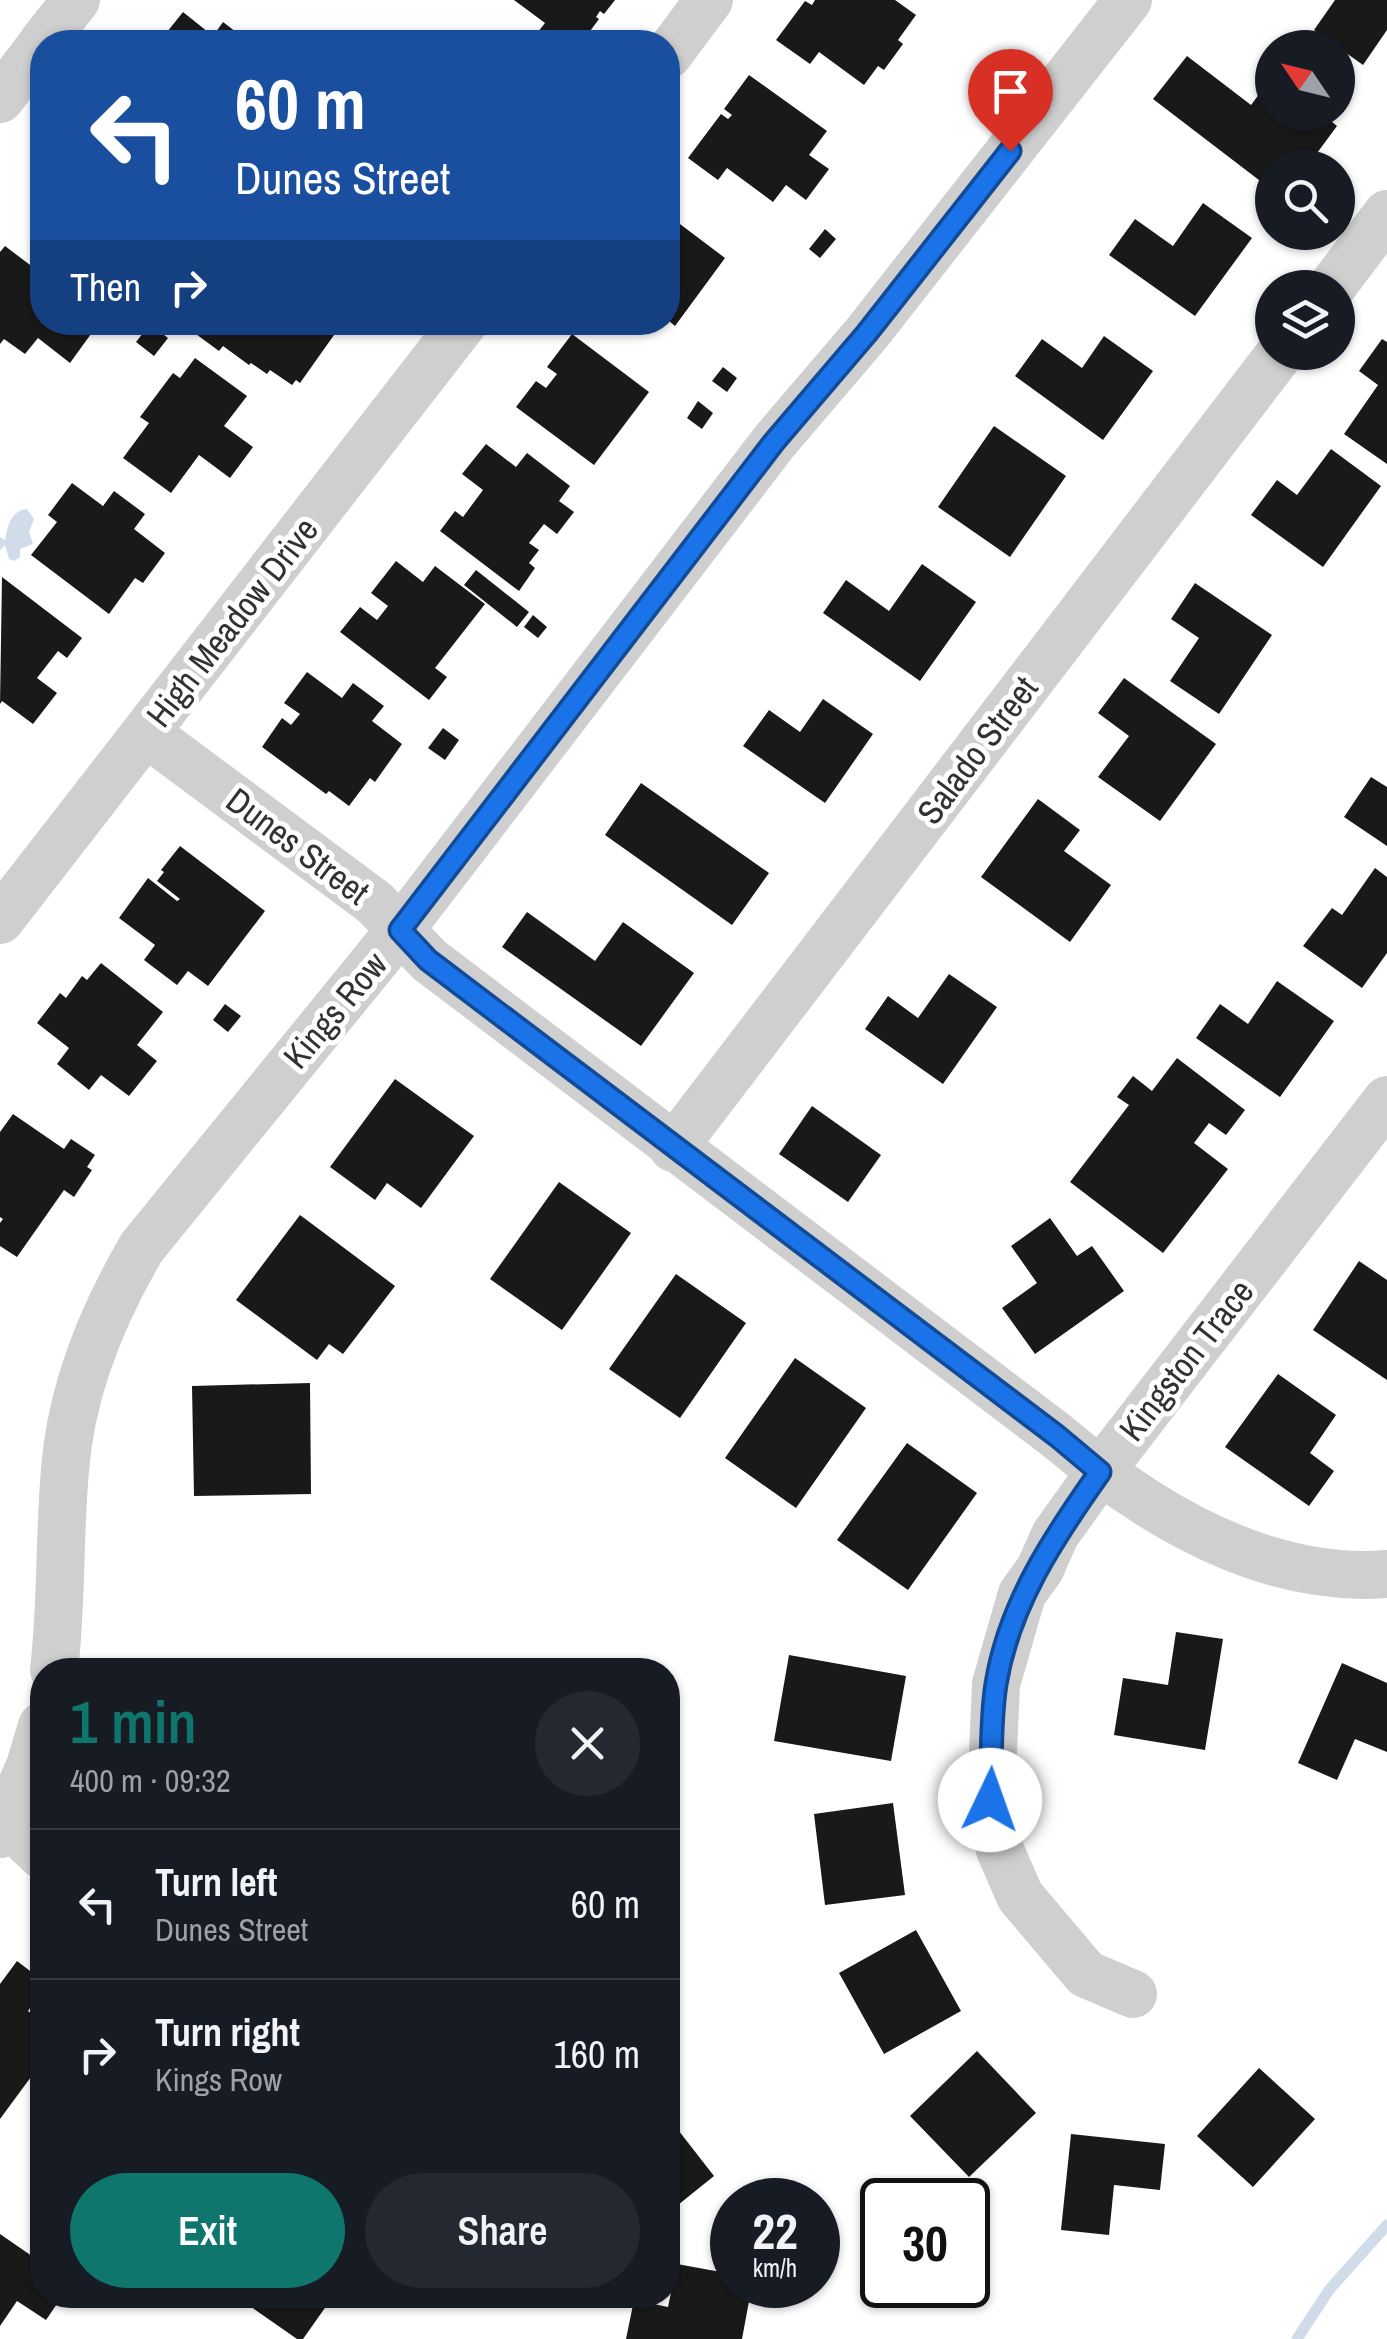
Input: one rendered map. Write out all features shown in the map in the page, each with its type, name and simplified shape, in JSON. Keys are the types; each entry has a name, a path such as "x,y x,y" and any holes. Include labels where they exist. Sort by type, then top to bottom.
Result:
{"street":[{"path":"53,30 76,0"},
{"path":"680,39 709,0"},
{"name":"Kings Row","path":"55,1658 67,1451 80,1388 107,1312 142,1247 400,930 774,442 867,333 1128,0"},
{"path":"0,99 30,60"},
{"path":"1345,270 1387,214"},
{"name":"High Meadow Drive","path":"0,920 454,335"},
{"name":"Salado Street","path":"673,1148 1267,370"},
{"name":"Dunes Street","path":"146,733 375,902 428,960 1100,1472 1222,1544 1315,1572 1349,1577 1387,1574"},
{"name":"Kingston Trace","path":"1132,1994 1086,1974 1020,1896 1000,1850 990,1800 996,1684 1022,1594 1040,1569 1055,1536 1387,1100"},
{"path":"30,1755 2,1823 30,1846"}],"water":[{"path":"27,509 34,519 29,532 33,544 20,549 20,557 14,561 9,559 5,545 0,550 0,537 5,540 13,516"}],"building":[{"path":"514,0 615,0 604,14 600,11 591,30 540,30 545,23"},
{"path":"815,0 895,0 916,15 898,40 903,44 884,70 878,66 864,85 819,52 810,64 776,40 805,1 812,5"},
{"path":"1335,0 1387,0 1387,30 1363,65 1355,59 1355,30 1314,30"},
{"path":"183,12 206,30 169,30"},
{"path":"223,22 233,30 217,30"},
{"path":"1187,56 1251,105 1255,100 1255,130 1334,130 1319,150 1255,150 1255,177 1153,99"},
{"path":"749,75 827,131 809,155 829,169 806,200 786,185 773,202 727,168 718,180 688,158 721,114 728,119 732,115 724,109"},
{"path":"1203,203 1252,238 1195,316 1109,255 1135,219 1173,246"},
{"path":"680,224 725,258 680,319"},
{"path":"825,229 836,239 820,258 809,249"},
{"path":"5,246 30,265 30,335 90,335 70,363 38,338 25,354 4,339 0,344 0,252"},
{"path":"141,335 168,338 154,356 136,342"},
{"path":"197,335 334,335 300,383 296,380 292,385 270,370 267,374 249,365 223,346 219,351"},
{"path":"573,335 649,392 594,465 516,407 536,381 546,388 557,374 547,367"},
{"path":"1104,336 1153,371 1103,440 1015,376 1042,339 1082,368"},
{"path":"1382,339 1387,342 1387,464 1344,434 1378,385 1359,371"},
{"path":"195,358 247,396 224,426 253,447 230,478 199,455 171,493 123,458 149,423 140,417 173,373 180,378"},
{"path":"723,367 737,378 727,392 712,381"},
{"path":"698,401 713,413 702,429 687,418"},
{"path":"994,426 1066,476 1010,557 938,507"},
{"path":"486,444 516,467 527,453 570,486 559,501 574,512 557,534 544,524 529,543 539,550 529,563 535,568 519,591 440,531 455,511 463,517 483,490 462,474"},
{"path":"1331,449 1381,486 1323,567 1251,515 1277,480 1297,495"},
{"path":"72,483 103,506 114,491 145,514 134,529 165,553 143,583 135,578 109,614 31,555 57,522 48,515"},
{"path":"396,561 423,582 435,566 485,604 435,668 447,677 429,700 340,632 360,607 377,620 388,606 371,593"},
{"path":"922,564 976,602 920,681 823,613 846,580 889,611"},
{"path":"476,570 529,612 517,627 464,585"},
{"path":"2,577 82,638 67,658 58,651 37,678 57,693 33,724 2,701 0,704"},
{"path":"1195,583 1272,635 1219,714 1170,681 1199,638 1171,619"},
{"path":"533,615 547,627 538,638 524,627"},
{"path":"307,672 342,698 353,683 384,706 372,721 402,744 375,782 370,778 349,806 262,747 282,718 291,725 300,714 284,703"},
{"path":"1124,678 1216,744 1160,821 1098,777 1129,736 1098,713"},
{"path":"823,699 873,734 825,803 743,746 769,710 800,732"},
{"path":"443,728 459,740 445,760 428,748"},
{"path":"1371,777 1387,787 1387,846 1344,817"},
{"path":"641,783 769,873 732,925 605,835"},
{"path":"1038,799 1080,830 1064,851 1111,885 1070,942 981,877"},
{"path":"180,846 265,911 208,986 188,971 177,985 144,960 155,945 119,918 148,878 177,901 180,899 157,881"},
{"path":"1375,868 1387,877 1387,953 1362,988 1303,946 1332,908 1342,915"},
{"path":"527,912 595,961 623,922 694,973 641,1046 502,947"},
{"path":"101,963 163,1012 137,1045 157,1061 129,1096 101,1075 89,1090 57,1064 69,1048 37,1023 60,993 66,998 82,976 87,980"},
{"path":"949,974 997,1007 943,1084 865,1029 888,996 918,1018"},
{"path":"1277,981 1334,1021 1280,1097 1196,1038 1220,1004 1248,1024"},
{"path":"225,1004 241,1016 228,1032 213,1020"},
{"path":"1177,1058 1245,1110 1226,1135 1209,1123 1194,1143 1228,1169 1163,1253 1070,1182 1129,1105 1117,1097 1133,1076 1152,1091"},
{"path":"395,1079 474,1136 421,1208 387,1183 375,1200 330,1167"},
{"path":"812,1106 881,1155 848,1202 779,1154"},
{"path":"13,1114 64,1149 71,1139 95,1155 87,1167 92,1170 74,1197 64,1190 17,1257 0,1246 0,1132"},
{"path":"559,1182 631,1233 562,1330 490,1279"},
{"path":"300,1215 395,1286 343,1354 329,1344 317,1360 236,1300"},
{"path":"1050,1218 1077,1256 1092,1246 1124,1291 1035,1354 1002,1308 1037,1283 1011,1246"},
{"path":"1359,1261 1387,1280 1387,1380 1313,1330"},
{"path":"676,1274 746,1323 680,1418 609,1369"},
{"path":"795,1358 866,1408 796,1508 725,1458"},
{"path":"1278,1374 1336,1415 1310,1453 1334,1471 1309,1506 1225,1447"},
{"path":"310,1383 311,1494 194,1496 192,1386"},
{"path":"907,1443 977,1493 908,1590 837,1540"},
{"path":"1176,1632 1223,1639 1205,1750 1114,1735 1123,1678 1168,1685"},
{"path":"789,1655 906,1676 891,1761 774,1741"},
{"path":"1342,1663 1387,1683 1387,1752 1355,1739 1337,1780 1298,1763"},
{"path":"893,1803 905,1895 825,1905 814,1814"},
{"path":"916,1930 961,2011 884,2054 839,1973"},
{"path":"17,1961 30,1971 30,2078 0,2119 0,1984"},
{"path":"977,2051 1036,2113 969,2177 910,2116"},
{"path":"1259,2068 1315,2119 1253,2187 1197,2136"},
{"path":"680,2132 714,2176 680,2203"},
{"path":"1071,2134 1165,2144 1160,2190 1114,2185 1109,2235 1061,2230"},
{"path":"0,2234 30,2255 30,2308 54,2308 46,2320 17,2301 0,2326"},
{"path":"680,2265 710,2270 710,2308 748,2308 742,2339 626,2339 632,2308 680,2308"},
{"path":"253,2308 325,2308 303,2339 297,2339"}],"waterway":[{"path":"1297,2339 1329,2290 1387,2225"}],"route":[{"path":"990,1800 996,1684 1022,1594 1040,1569 1055,1536 1100,1472 428,960 400,930 774,442 867,333 1010,151"}]}
